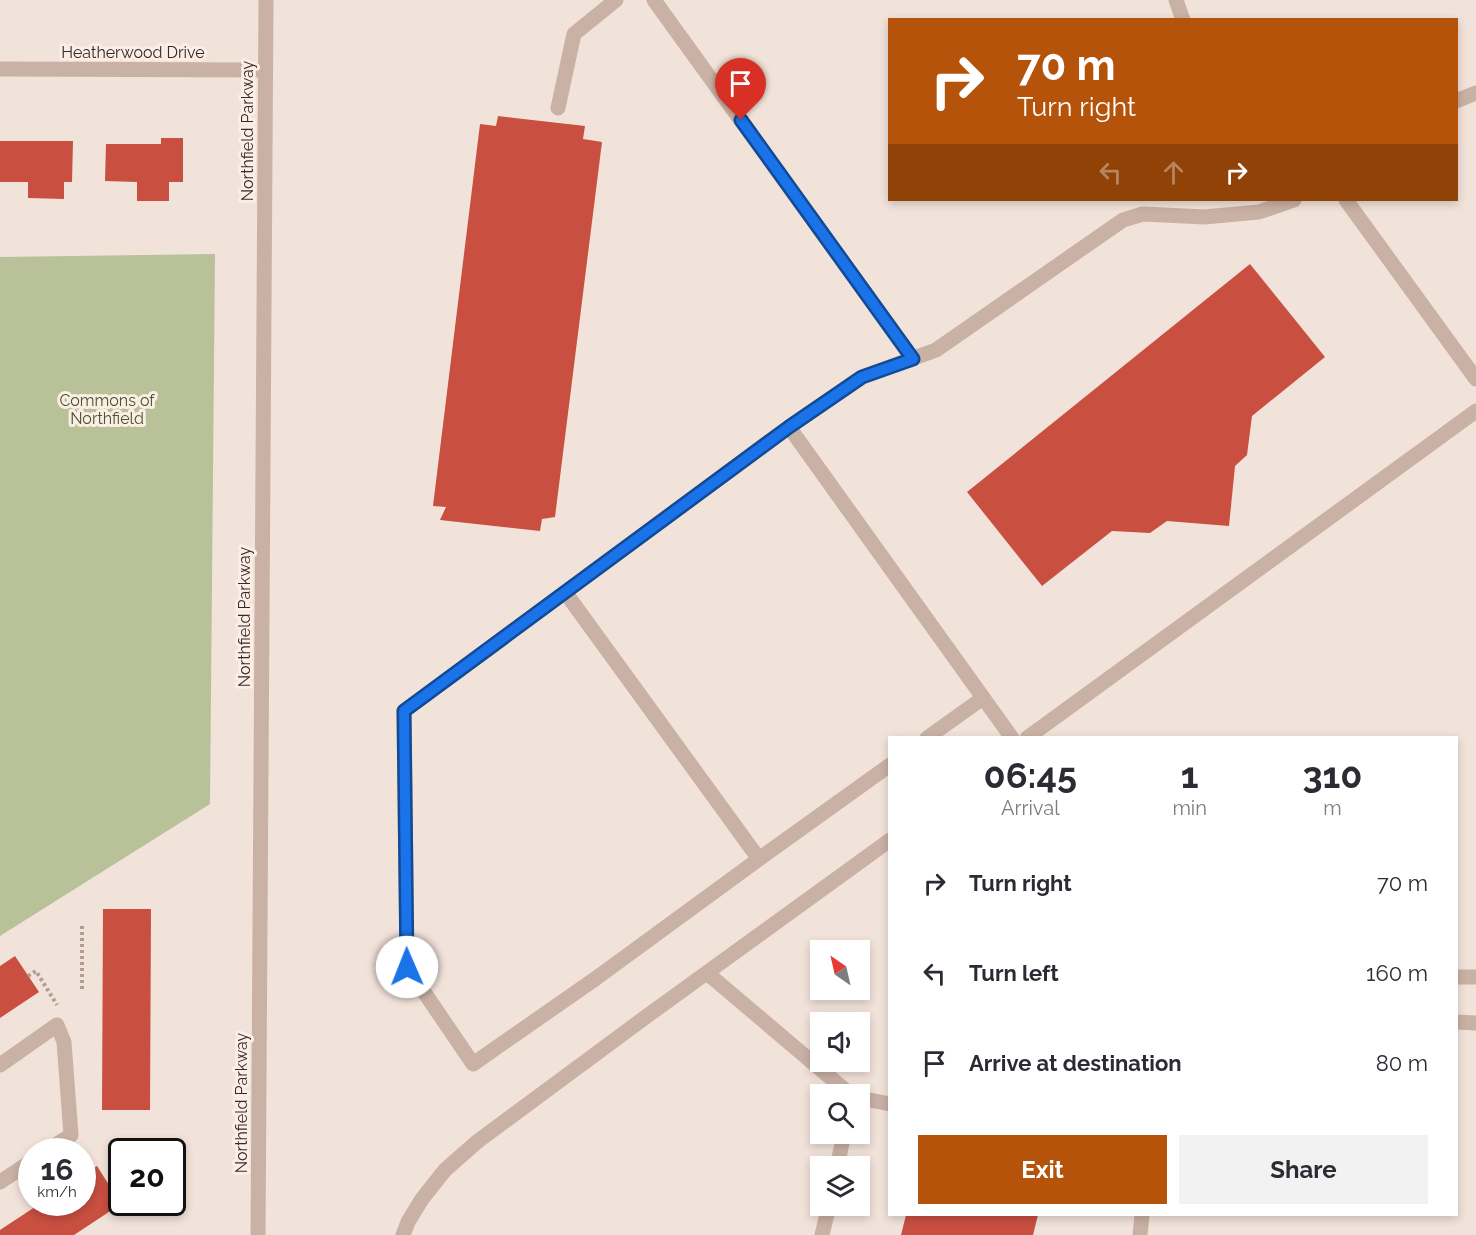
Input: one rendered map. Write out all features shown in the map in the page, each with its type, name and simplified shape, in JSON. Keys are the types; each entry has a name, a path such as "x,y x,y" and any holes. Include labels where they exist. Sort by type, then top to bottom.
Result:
{"street":[{"name":"Northfield Parkway","path":"258,1235 266,0"},
{"path":"558,108 574,34 616,0"},
{"path":"654,0 913,359"},
{"path":"1176,0 1182,18"},
{"name":"Heatherwood Drive","path":"0,69 265,70"},
{"path":"1458,100 1476,93"},
{"path":"888,766 595,979 473,1064 407,967 404,711 789,427 862,377 936,350 1123,220 1143,214 1204,217 1259,213 1291,201"},
{"path":"1347,201 1476,379"},
{"path":"1030,736 1476,411"},
{"path":"789,427 1011,736"},
{"path":"565,592 759,859"},
{"path":"930,736 983,698"},
{"path":"403,1235 422,1199 445,1170 478,1141 888,841"},
{"path":"706,973 838,1084"},
{"path":"1458,977 1476,977"},
{"path":"1458,1022 1476,1023"},
{"path":"0,1065 57,1025 64,1042 71,1135 66,1138"},
{"path":"870,1100 888,1104"},
{"path":"0,1182 18,1170"},
{"path":"822,1235 826,1216"},
{"path":"1140,1235 1142,1216"}],"path":[{"path":"82,923 82,989"},
{"path":"28,976 36,970 57,1005"}],"green space":[{"name":"Commons of Northfield","path":"215,254 210,804 0,936 0,257"}],"building":[{"path":"498,116 585,126 583,139 602,142 555,517 542,519 540,531 440,520 446,507 433,506 480,124 496,126"},
{"path":"161,138 183,138 183,182 169,182 169,201 137,201 137,182 105,181 106,144 161,144"},
{"path":"0,141 73,141 72,182 64,182 64,199 28,198 28,182 0,182"},
{"path":"1250,264 1325,357 1252,416 1247,455 1235,466 1229,526 1167,521 1150,533 1112,531 1042,586 967,492"},
{"path":"103,909 151,909 150,1110 102,1110"},
{"path":"15,956 39,992 0,1018 0,966"},
{"path":"96,1167 108,1183 108,1213 74,1235 0,1235 0,1230 21,1216 96,1216"},
{"path":"906,1216 1038,1216 1033,1235 901,1235"}],"route":[{"path":"407,967 404,711 841,391 862,377 913,359 741,120"}]}
